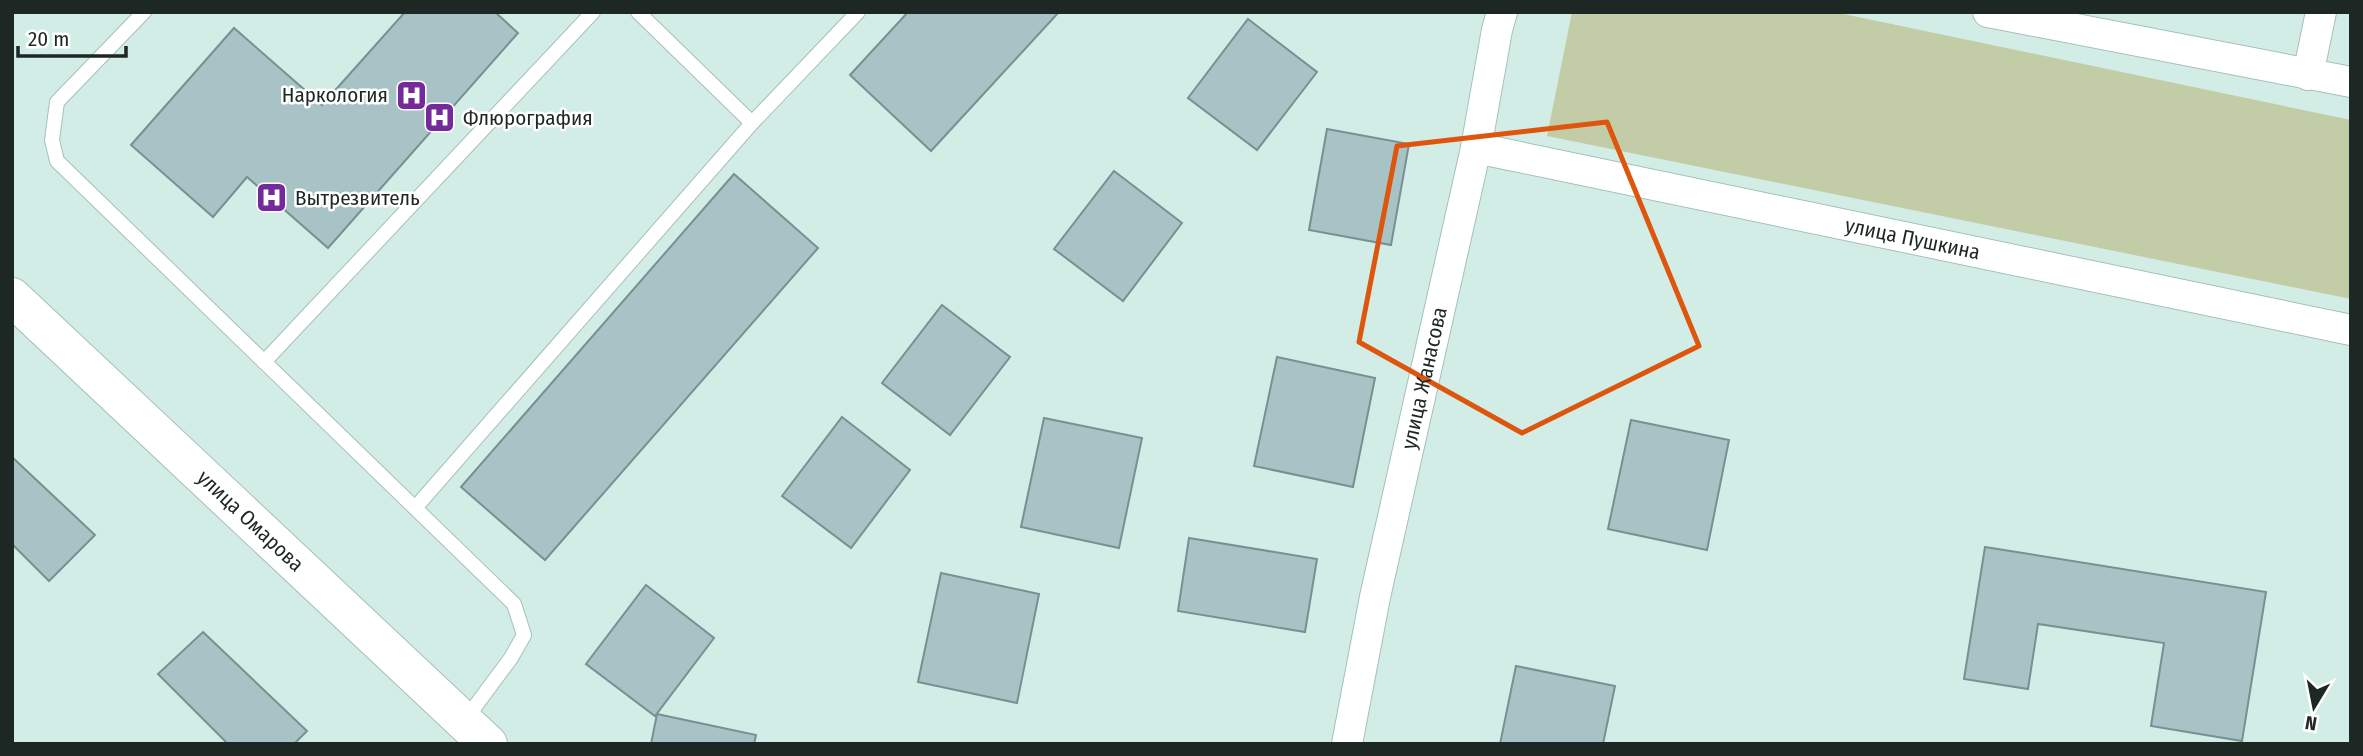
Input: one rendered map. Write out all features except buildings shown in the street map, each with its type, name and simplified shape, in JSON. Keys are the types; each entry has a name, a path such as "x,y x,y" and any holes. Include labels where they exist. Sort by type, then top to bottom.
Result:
{"street":[{"path":"1988,12 2351,82"},
{"path":"2308,75 2321,12"},
{"name":"улица Жанасова","path":"1347,744 1375,597 1476,148 1492,18"},
{"name":"улица Пушкина","path":"1476,148 2351,330"},
{"name":"улица Омарова","path":"12,297 476,733"}],"lane":[{"path":"144,12 57,102 52,140 57,162 514,604 524,635 476,733"},
{"path":"264,362 593,12"},
{"path":"638,12 752,124"},
{"path":"415,508 752,124 858,12"}],"highlighted area":[{"path":"1607,122 1699,346 1522,433 1359,342 1397,146"}],"green space":[{"path":"1572,12 1834,12 2351,120 2351,299 1547,136"}],"place":[{"name":"Наркология","path":"411,95"},
{"name":"Флюрография","path":"440,118"},
{"name":"Вытрезвитель","path":"272,198"}]}
